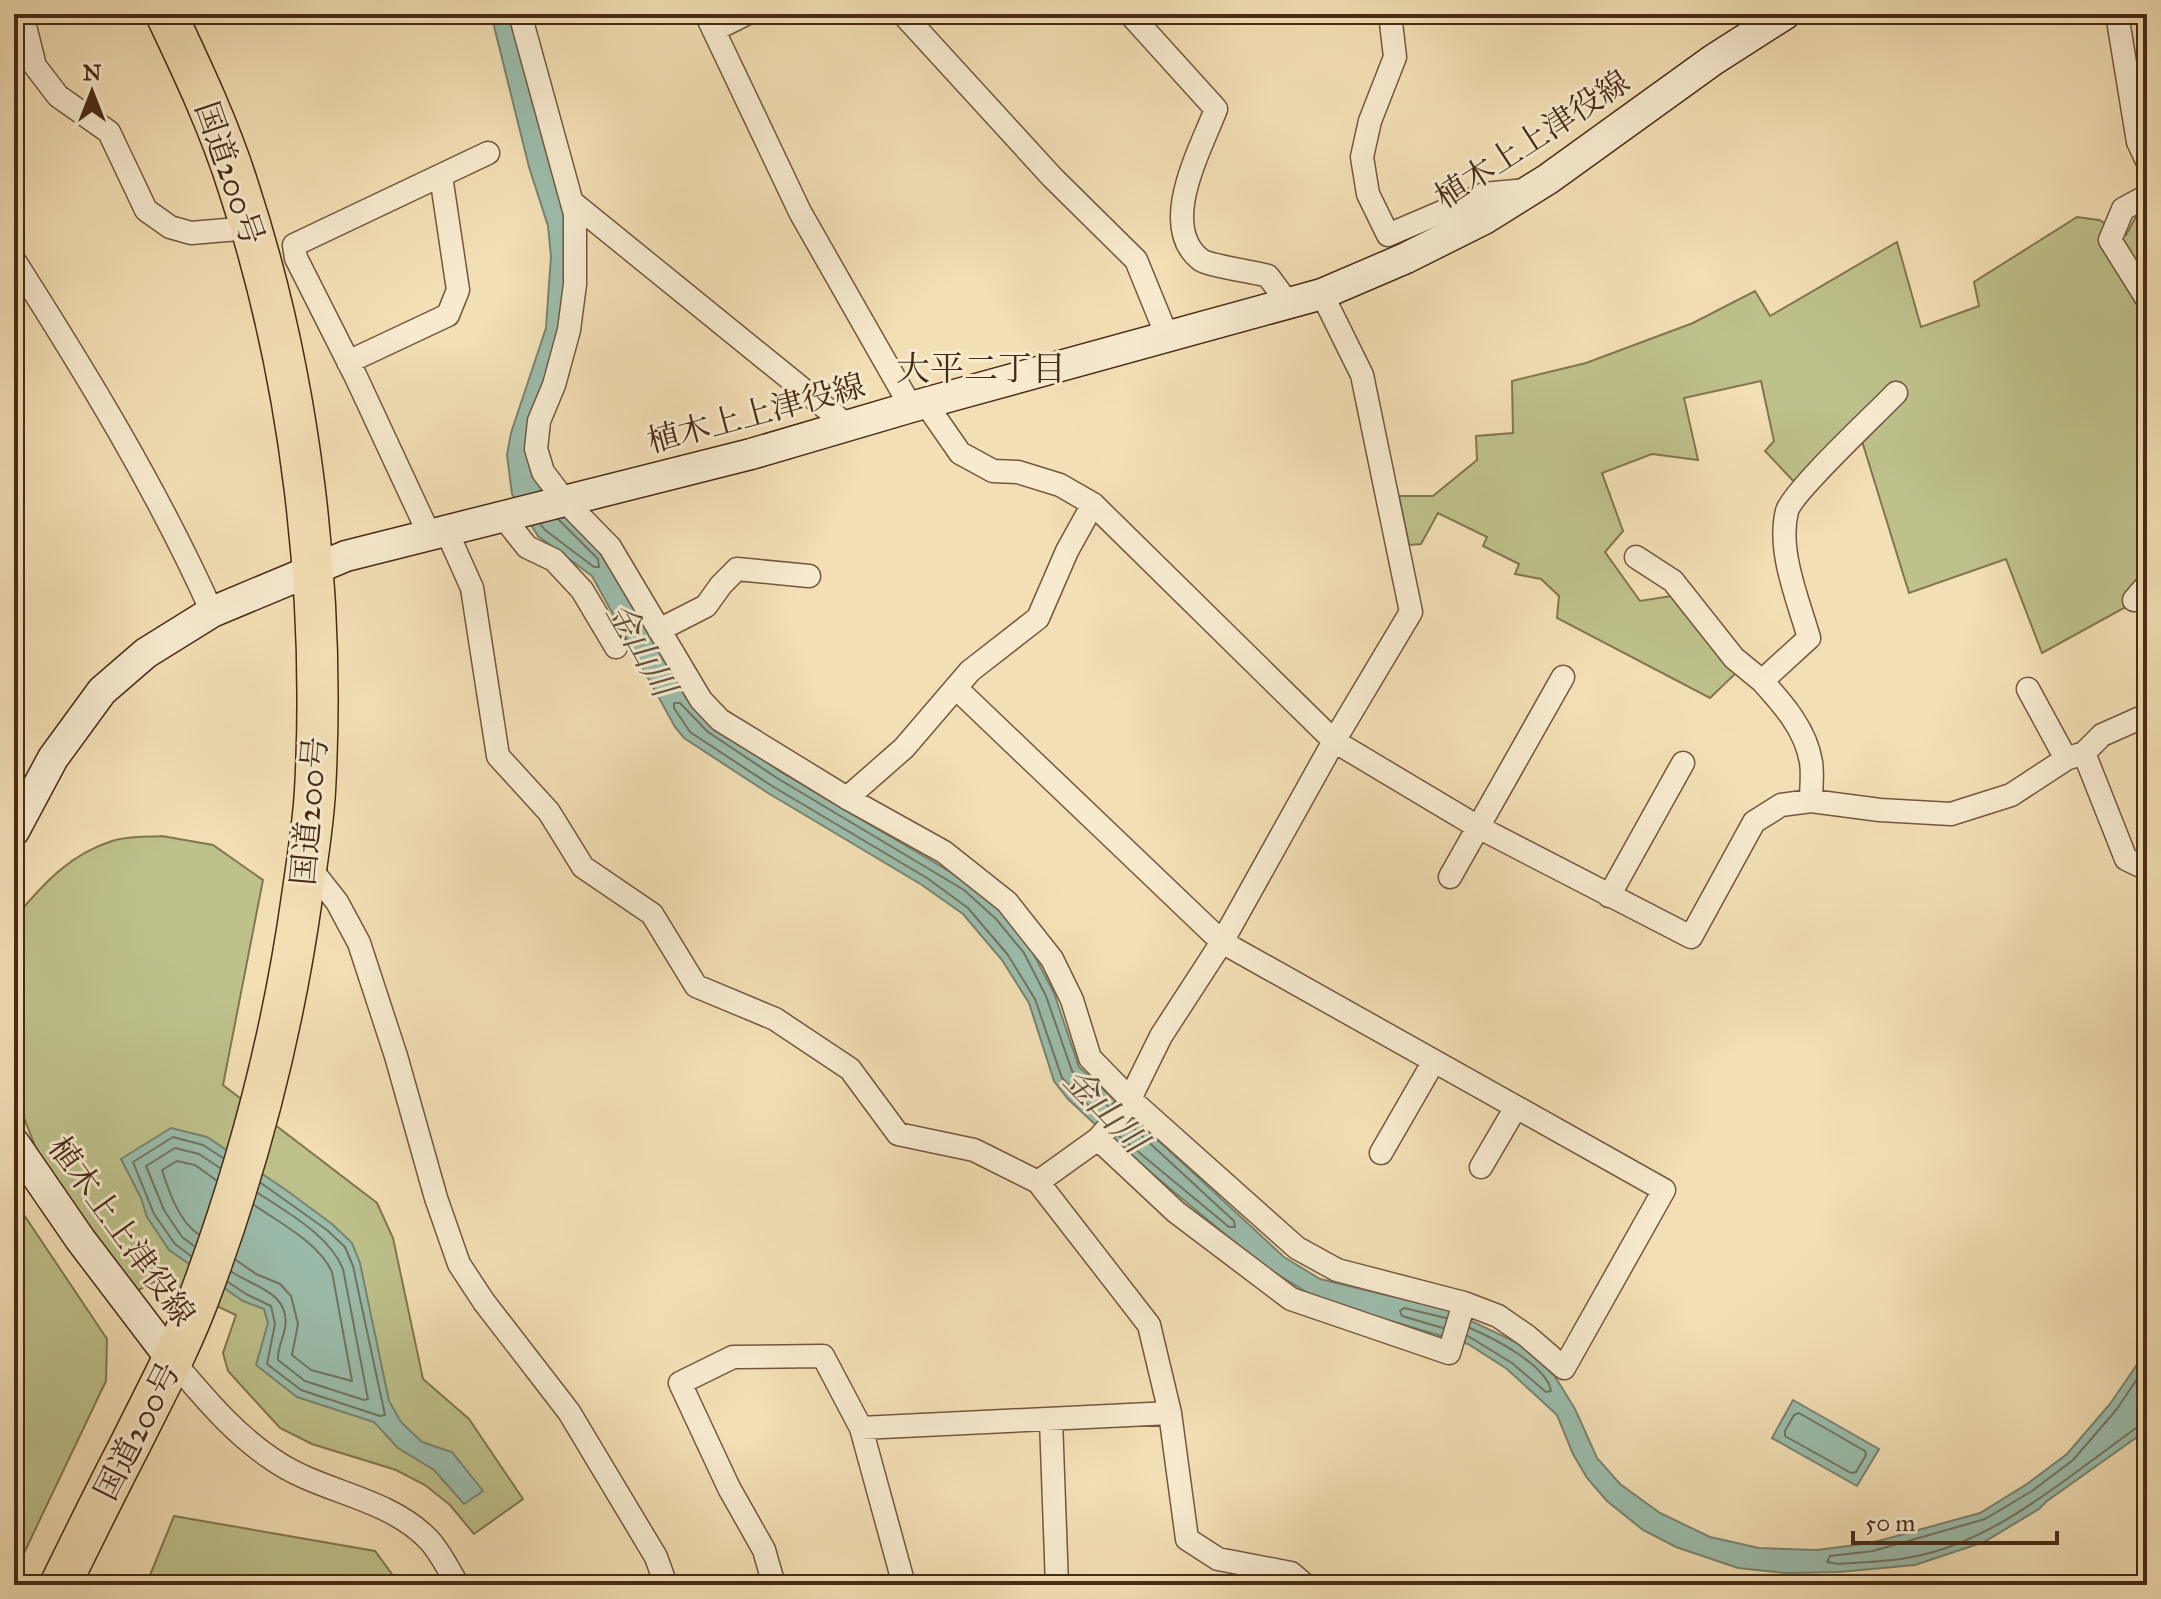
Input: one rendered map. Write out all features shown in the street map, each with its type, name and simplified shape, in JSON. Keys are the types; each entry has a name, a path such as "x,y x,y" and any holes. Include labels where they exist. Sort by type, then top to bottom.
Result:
{"highway":[{"name":"国道200号","path":"60,1585 172,1360 200,1296 256,1125 291,972 315,793 317,698 313,570 303,479 268,244 240,189 203,92 166,14"}],"main road":[{"name":"植木上上津役線","path":"14,831 53,758 102,691 146,653 212,612 346,556 751,454 1322,294 1419,252 1484,219 1531,190 1713,60 1785,14"},
{"name":"植木上上津役線","path":"14,1143 80,1239 172,1360"}],"street":[{"path":"520,14 575,214 575,284 569,330 554,385 539,421 536,449 543,472 559,503 610,547 701,700 720,720 847,798 944,852 1007,902 1052,959 1072,1000 1090,1058 1128,1103 1297,1248 1337,1270 1498,1316 1564,1368 1664,1190 1222,942 956,688"},
{"path":"746,14 710,22 800,212 918,405 960,453 993,471 1018,472 1046,481 1093,504 1334,741 1478,827 1609,896 1691,937 1754,822 1781,805 1811,801 1880,810 1951,814 2011,795 2075,756 2102,735 2147,715"},
{"path":"903,14 1052,177 1136,260 1167,336"},
{"path":"1130,14 1216,109 1182,201 1181,221 1186,242 1203,261 1268,276 1288,303"},
{"path":"1390,14 1395,57 1370,121 1362,157 1368,194 1388,235 1484,194 1531,190"},
{"path":"2117,14 2138,142 2147,161"},
{"path":"20,24 35,66 58,96 109,132 146,210 170,227 268,244 296,258 438,534 472,588 498,756 549,812 583,867 652,914 696,986 775,1019 850,1069 898,1134 974,1150 1038,1182 1149,1325 1170,1413 1187,1539 1218,1559 1291,1573 1305,1585"},
{"path":"268,244 441,176 488,153"},
{"path":"348,362 448,315 458,290 441,176"},
{"path":"2147,196 2123,209 2110,240 2147,299"},
{"path":"572,202 848,426"},
{"path":"14,260 90,379 187,556 212,612"},
{"path":"1038,1182 1100,1136 1128,1103 1161,1036 1222,942 1334,741 1411,612 1362,375 1322,294"},
{"path":"1762,681 1809,638 1790,574 1785,534 1788,508 1802,489 1896,393"},
{"path":"847,798 904,748 970,671 1038,618 1067,551 1093,504"},
{"path":"510,516 527,547 554,560 582,590 616,647"},
{"path":"1636,557 1673,581 1734,658 1783,704 1803,734 1811,763 1811,801"},
{"path":"659,630 706,606 737,569 809,576"},
{"path":"1450,877 1563,677"},
{"path":"2028,689 2075,756 2126,859 2147,869"},
{"path":"1609,896 1683,763"},
{"path":"307,864 337,902 359,943 459,1264 484,1302 569,1412 656,1557 666,1585"},
{"path":"1381,1153 1434,1061"},
{"path":"1481,1167 1516,1107"},
{"path":"1100,1136 1176,1212 1291,1299 1449,1353 1462,1308"},
{"path":"774,1585 764,1550 729,1488 680,1383 733,1357 823,1356 861,1428 904,1585"},
{"path":"172,1360 224,1420 273,1460 332,1489 390,1510 429,1540 458,1585"},
{"path":"861,1428 1170,1413"},
{"path":"1051,1420 1057,1585"}],"green space":[{"path":"2147,208 2147,573 2124,608 2042,653 2006,559 1909,593 1857,425 1798,486 1765,451 1774,441 1761,381 1684,398 1698,460 1652,454 1602,473 1623,531 1605,552 1640,601 1671,596 1737,672 1710,698 1557,618 1559,596 1541,579 1515,574 1519,564 1483,546 1487,537 1438,513 1421,544 1409,545 1399,496 1433,496 1477,460 1476,436 1513,433 1512,381 1586,363 1693,323 1755,291 1770,316 1897,242 1921,327 1979,306 1974,282 2077,217 2099,220 2126,235 2138,213"},
{"path":"162,836 213,845 263,880 223,1085 377,1203 393,1238 423,1379 469,1419 523,1499 474,1534 450,1505 425,1485 396,1470 312,1444 280,1428 228,1371 223,1353 236,1315 159,1279 135,1292 37,1151 14,1086 14,914 18,914 60,870 84,853 118,839"},
{"path":"14,1200 107,1339 106,1381 14,1574"},
{"path":"174,1516 375,1551 400,1585 146,1585"}],"water":[{"name":"金山川","path":"491,14 511,14 566,215 566,294 560,330 531,422 543,486 574,526 605,554 687,699 712,725 781,772 969,883 1002,913 1031,949 1054,993 1079,1067 1284,1257 1320,1279 1448,1310 1520,1344 1554,1375 1575,1409 1597,1458 1620,1484 1660,1513 1710,1537 1759,1548 1817,1550 1871,1543 1980,1513 2067,1454 2110,1404 2147,1350 2147,1430 2039,1509 1984,1542 1915,1565 1786,1573 1738,1568 1676,1547 1643,1530 1607,1501 1587,1478 1573,1454 1557,1415 1507,1369 1468,1344 1318,1299 1262,1265 1114,1142 1068,1099 1054,1081 1029,1003 1002,960 963,914 922,885 768,793 684,738 592,576 538,536 512,494 507,455 511,433 546,328 551,256 548,226 529,167"},
{"path":"171,1128 207,1137 286,1190 352,1243 360,1263 389,1401 401,1422 422,1442 452,1452 483,1491 464,1504 434,1470 398,1448 374,1422 297,1397 256,1365 268,1323 264,1309 243,1301 169,1250 147,1217 121,1159"},
{"path":"1793,1400 1879,1449 1857,1486 1772,1438"}],"district":[{"name":"大平二丁目","path":"981,368"}]}
